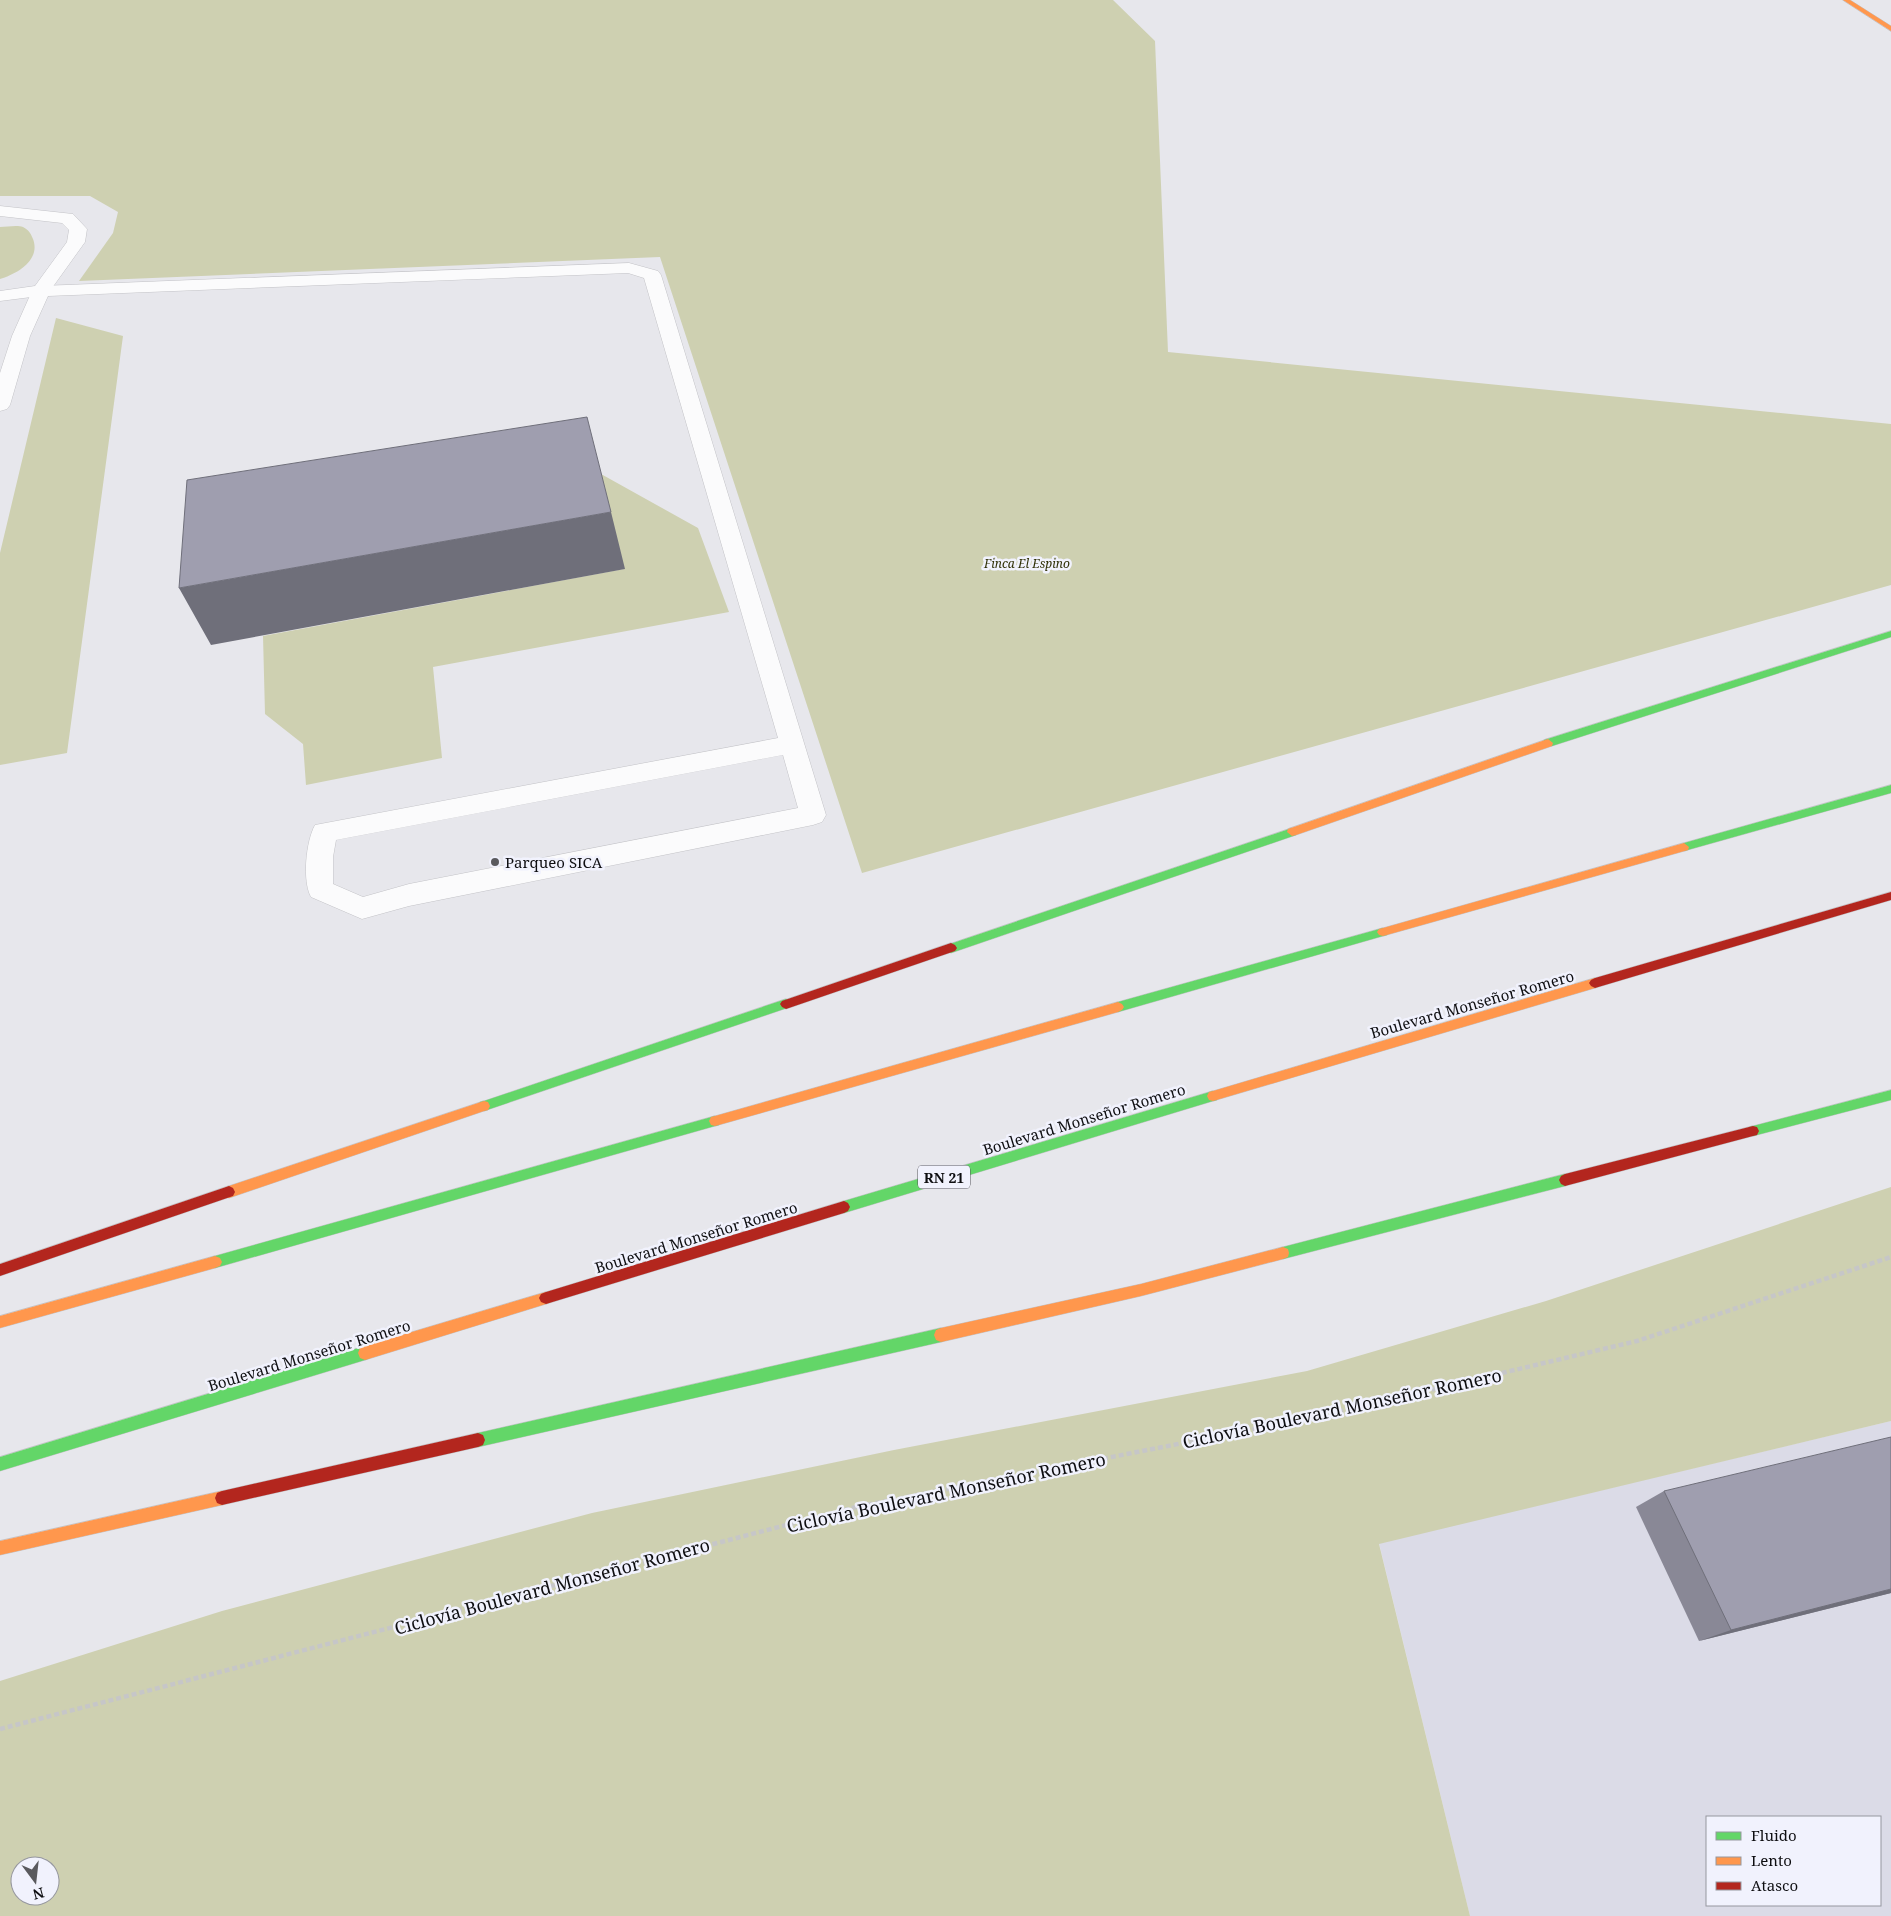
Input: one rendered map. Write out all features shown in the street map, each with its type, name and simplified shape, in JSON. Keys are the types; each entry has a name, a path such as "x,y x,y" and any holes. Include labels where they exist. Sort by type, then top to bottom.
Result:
{"main road":[{"path":"1846,0 1891,29"},
{"path":"0,1270 1240,850 1559,739 1891,634"},
{"path":"0,1322 1891,789"},
{"name":"Boulevard Monseñor Romero","path":"0,1464 1121,1123 1891,896"},
{"path":"0,1548 1141,1290 1891,1095"}],"street":[{"path":"0,211 67,218 78,229 76,242 40,291 21,336 0,405"},
{"path":"0,296 40,291 629,268 652,275 813,815 409,895 362,908 320,890 320,857 324,832 791,744"}],"path":[{"name":"Ciclovía Boulevard Monseñor Romero","path":"0,1729 856,1507 1316,1417 1637,1341 1891,1258"}],"shaded area":[{"path":"1891,1421 1891,1916 1470,1916 1379,1543"}],"green space":[{"name":"Finca El Espino","path":"0,0 1113,0 1155,41 1168,352 1891,424 1891,585 862,873 660,257 79,281 113,233 118,212 90,196 0,196"},
{"path":"15,226 27,229 31,234 35,247 31,260 26,265 13,274 0,279 0,227"},
{"path":"56,318 123,336 67,753 0,765 0,553"},
{"path":"601,474 698,528 729,612 433,667 442,758 306,785 303,744 265,714 263,636 624,569"},
{"path":"1891,1187 1891,1421 1379,1544 1470,1916 0,1916 0,1681 222,1611 592,1513 894,1450 1307,1371 1546,1301"}],"building":[{"path":"587,417 611,512 179,588 187,480"},
{"path":"1891,1437 1891,1589 1731,1630 1664,1491"}],"traffic: fast":[{"path":"1548,743 1891,634"},
{"path":"1684,847 1891,789"},
{"path":"951,948 1292,832"},
{"path":"1118,1007 1383,932"},
{"path":"484,1106 786,1004"},
{"path":"1753,1131 1891,1095"},
{"path":"844,1207 1213,1096"},
{"path":"215,1262 715,1121"},
{"path":"1283,1253 1565,1180"},
{"path":"478,1440 941,1335"},
{"path":"0,1464 365,1353"}],"traffic: slow":[{"path":"1846,0 1891,29"},
{"path":"1292,832 1548,743"},
{"path":"1383,932 1684,847"},
{"path":"1213,1096 1595,983"},
{"path":"715,1121 1118,1007"},
{"path":"229,1192 484,1106"},
{"path":"941,1335 1141,1290 1283,1253"},
{"path":"0,1322 215,1262"},
{"path":"365,1353 546,1298"},
{"path":"0,1548 222,1498"}],"traffic: jam":[{"path":"1595,983 1891,896"},
{"path":"786,1004 951,948"},
{"path":"1565,1180 1753,1131"},
{"path":"0,1270 229,1192"},
{"path":"546,1298 844,1207"},
{"path":"222,1498 478,1440"}],"place":[{"name":"Parqueo SICA","path":"495,862"}]}
